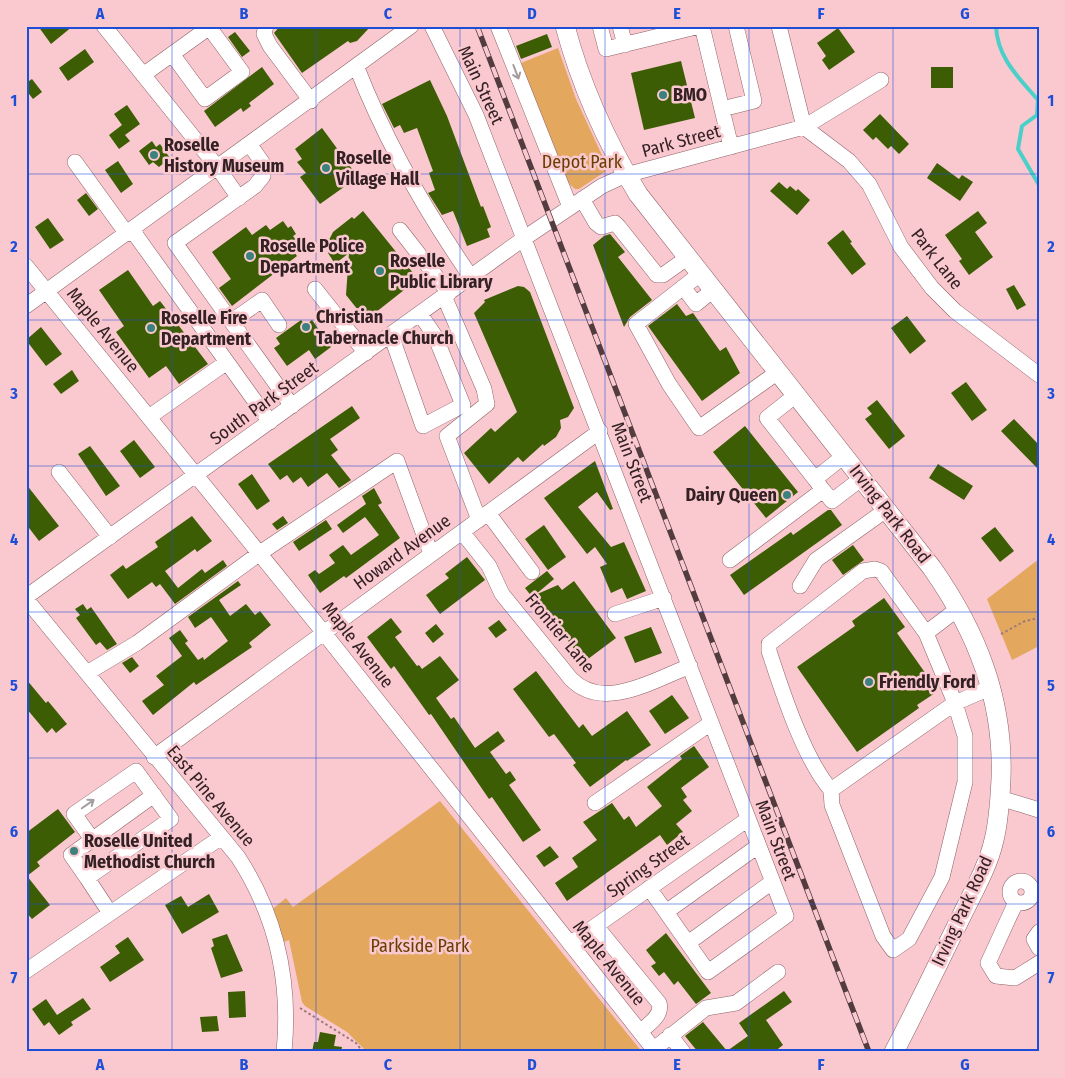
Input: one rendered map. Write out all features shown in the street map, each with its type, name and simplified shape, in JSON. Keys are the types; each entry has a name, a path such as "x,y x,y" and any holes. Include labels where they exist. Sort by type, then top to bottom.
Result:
{"main road":[{"name":"Irving Park Road","path":"565,26 583,85 600,125 638,194 932,568 959,608 976,640 992,687 998,714 1002,752 1000,798 994,840 987,861 894,1052"}],"street":[{"path":"104,26 240,198"},
{"path":"266,26 264,34 270,46 311,101"},
{"path":"26,306 357,68 411,26"},
{"name":"Main Street","path":"432,26 476,115 523,239 600,431 786,916 708,972 688,942"},
{"path":"498,26 576,203 601,227 615,224 618,226 657,275 663,275 687,258"},
{"path":"600,26 606,49 701,26 731,147"},
{"path":"620,26 624,44"},
{"path":"722,109 754,101 736,26"},
{"path":"779,26 804,127"},
{"path":"143,75 172,54 210,27 242,72 205,99 172,54"},
{"path":"357,68 392,148 445,239 471,277"},
{"name":"Park Street","path":"523,239 602,186 626,175 804,127 881,80"},
{"name":"Park Lane","path":"804,127 849,161 869,184 900,247 932,288 955,311 1039,375"},
{"path":"152,258 240,198 264,176 262,162 250,145"},
{"path":"75,162 152,258 270,422"},
{"path":"400,230 446,295 484,389 487,404 447,436 483,516 532,572"},
{"name":"South Park Street","path":"26,598 523,239"},
{"path":"175,243 292,406"},
{"name":"Maple Avenue","path":"26,266 324,632 655,1050"},
{"path":"700,274 636,324 669,384 699,428 778,372"},
{"path":"683,287 696,304 713,290"},
{"path":"316,289 366,353"},
{"path":"232,321 262,300 279,324"},
{"path":"391,335 423,426 463,406 435,336 420,314"},
{"path":"149,416 227,362"},
{"path":"796,395 767,418 832,502 862,478"},
{"name":"Howard Avenue","path":"154,757 600,431"},
{"path":"730,560 819,484 844,456"},
{"path":"87,673 137,643 260,553 397,461 431,554"},
{"path":"59,472 110,537"},
{"path":"800,586 816,560 886,510"},
{"name":"Frontier Lane","path":"462,532 489,566 502,594 571,679 582,689 597,694 612,695 690,666"},
{"path":"874,569 881,572 926,633 955,703 965,736 964,782 942,876 909,939 893,950 883,936 832,806 831,790 823,780 796,725 768,651 769,644 863,571 874,569"},
{"name":"East Pine Avenue","path":"26,598 220,838 238,857 266,907 278,942 287,1002 284,1052"},
{"path":"615,614 664,598"},
{"path":"926,633 959,608"},
{"path":"831,790 955,703 992,687"},
{"path":"595,803 711,723"},
{"path":"87,878 171,819 136,771 74,814 92,839"},
{"path":"110,913 71,855 92,839 177,784"},
{"path":"1000,798 1039,810"},
{"name":"Spring Street","path":"570,944 748,819"},
{"path":"26,971 220,838"},
{"path":"666,912 758,846"},
{"path":"649,888 688,942 772,882"},
{"path":"1016,902 988,963 996,976 1015,978 1039,963"},
{"path":"596,926 659,1003 661,1009 659,1014 640,1032"},
{"path":"1039,932 1034,939 1039,948"},
{"path":"655,1050 670,1035 706,1008 736,1004 778,972"},
{"path":"670,1035 683,1052"}],"path":[{"path":"1001,634 1025,621 1039,618"},
{"path":"287,1002 356,1043 363,1052"}],"green space":[{"name":"Depot Park","path":"558,48 576,99 606,164 606,171 579,189 575,189 566,181 521,63"},
{"path":"1039,559 1039,646 1012,660 987,599"},
{"name":"Parkside Park","path":"440,801 642,1052 367,1052 347,1032 305,1006 302,1002 289,940 284,942 280,940 270,911 286,898 293,907"}],"building":[{"path":"38,26 73,26 51,44"},
{"path":"280,26 371,26 357,41 350,43 348,41 302,73 274,33"},
{"path":"838,28 855,52 829,70 822,60 826,56 817,43"},
{"path":"235,32 250,51 242,57 228,37"},
{"path":"547,34 552,47 521,59 516,46"},
{"path":"85,49 94,62 68,81 59,68"},
{"name":"BMO","path":"681,61 695,118 644,130 631,73"},
{"path":"262,67 274,84 249,103 251,106 243,112 241,108 215,127 204,111"},
{"path":"931,67 953,67 953,88 931,88"},
{"path":"32,79 42,92 33,99 26,90 26,83"},
{"path":"430,80 447,116 481,207 483,206 491,227 487,229 490,237 467,246 453,211 442,215 428,193 435,190 429,173 433,171 417,128 404,133 400,125 394,128 382,104"},
{"path":"127,105 140,124 125,135 130,141 119,149 109,135 122,125 114,114"},
{"path":"880,114 909,144 899,154 891,146 888,149 876,137 873,140 863,130"},
{"name":"Roselle Village Hall","path":"322,128 358,177 320,204 300,177 306,173 297,162 302,159 295,149"},
{"name":"Roselle History Museum","path":"152,141 156,147 160,144 170,158 159,167 153,162 149,165 139,151"},
{"path":"118,161 133,184 121,193 105,170"},
{"path":"937,163 959,179 962,175 973,182 960,201 927,178"},
{"path":"779,182 787,189 790,186 796,191 798,189 810,200 797,215 770,191"},
{"path":"86,193 98,209 89,216 77,200"},
{"name":"Roselle Public Library","path":"363,211 418,279 366,320 346,295 349,253 335,264 328,253 327,244 333,232"},
{"path":"978,211 987,223 975,232 993,257 969,275 959,261 962,259 945,235"},
{"path":"48,218 64,240 50,249 35,227"},
{"path":"283,221 288,228 291,226 296,234 293,236 299,244 292,249 297,256 232,306 219,288 231,279 212,252 246,227 252,235 266,225 270,230"},
{"path":"843,230 866,264 852,275 827,243"},
{"path":"610,234 625,252 618,257 652,300 630,317 624,327 593,245 604,236"},
{"name":"Roselle Fire Department","path":"128,270 153,306 160,301 208,364 179,384 166,366 149,378 116,332 124,326 99,290"},
{"path":"1014,285 1026,305 1017,310 1006,289"},
{"path":"518,286 524,287 530,292 574,408 568,417 560,420 561,428 556,437 544,446 543,444 523,462 518,457 489,484 464,453 491,428 495,432 517,412 474,313 485,302 484,300"},
{"path":"677,304 686,316 693,313 720,351 726,347 740,373 702,401 648,326"},
{"path":"907,316 926,341 910,354 891,328"},
{"path":"301,320 305,325 312,320 331,347 315,359 309,350 287,366 274,348 280,344 276,338"},
{"path":"41,327 62,354 46,366 26,340"},
{"path":"72,370 79,381 61,394 53,384"},
{"path":"966,382 987,410 972,421 951,393"},
{"path":"877,400 905,436 889,449 865,419 872,414 867,408"},
{"path":"352,406 360,418 330,439 338,450 331,455 351,480 339,488 327,473 308,487 301,477 293,483 287,475 280,480 268,464"},
{"path":"1014,419 1039,445 1039,470 1001,431"},
{"path":"745,426 798,492 766,518 713,452"},
{"path":"134,440 155,467 140,478 120,451"},
{"path":"90,446 120,486 106,496 78,454"},
{"path":"595,461 613,509 610,510 597,492 578,507 611,547 624,542 646,591 627,599 622,588 611,593 600,567 607,564 595,547 587,554 544,498"},
{"path":"938,464 973,486 964,500 929,478"},
{"path":"252,474 270,501 257,510 238,484"},
{"path":"26,484 59,526 39,541 26,524"},
{"path":"374,488 382,503 378,505 400,538 346,578 344,576 320,593 308,575 315,570 319,574 335,563 329,555 343,545 351,555 379,535 365,517 343,533 337,525 366,504 362,496"},
{"path":"828,510 831,510 842,525 744,595 730,575 791,532 793,535"},
{"path":"192,516 212,541 197,552 195,549 165,571 178,588 202,569 205,573 223,560 227,566 175,604 160,584 156,587 152,582 128,599 110,575 123,565 126,569 158,547 155,542"},
{"path":"283,516 288,523 277,530 272,524"},
{"path":"326,520 332,529 299,551 293,542"},
{"path":"544,525 566,557 548,570 525,539"},
{"path":"995,527 1014,551 1000,562 981,538"},
{"path":"853,545 864,560 843,575 832,560"},
{"path":"467,557 485,580 440,614 426,595 449,578 445,574"},
{"path":"547,571 554,579 535,595 558,585 562,590 574,581 616,638 584,662 534,596 532,597 525,588"},
{"path":"238,581 241,585 219,600 230,616 246,604 255,615 260,611 271,625 249,643 252,647 196,685 194,682 153,715 142,701 164,685 156,676 182,656 169,638 180,630 188,641 185,643 198,660 203,657 204,660 228,641 211,617 195,628 188,617"},
{"name":"Friendly Ford","path":"884,598 905,627 897,633 938,691 917,705 919,708 857,752 797,667 855,626 852,621"},
{"path":"83,604 87,610 91,607 117,644 107,650 100,642 96,645 76,618 80,615 75,609"},
{"path":"391,618 402,632 395,637 417,666 419,665 422,669 440,656 459,680 436,698 451,719 454,717 475,748 498,731 505,741 490,752 506,774 510,771 516,780 509,785 541,830 523,842 492,797 489,799 431,714 429,715 394,666 391,669 367,637"},
{"path":"499,620 507,630 496,638 488,628"},
{"path":"436,624 444,634 433,643 425,633"},
{"path":"651,627 662,653 635,663 624,637"},
{"path":"132,657 139,666 130,673 122,663"},
{"path":"536,671 579,728 583,724 592,736 627,711 651,745 626,760 590,787 573,765 576,763 554,734 549,737 513,689"},
{"path":"26,679 67,724 56,733 52,728 47,733 26,708"},
{"path":"672,695 689,718 665,734 649,711"},
{"path":"694,746 709,767 681,788 687,797 683,800 692,811 676,824 683,832 667,845 660,835 567,901 555,883 578,867 572,858 597,840 583,822 612,803 624,820 629,816 636,827 662,806 647,787 682,759 680,756"},
{"path":"58,809 75,832 37,862 40,866 27,876 50,905 32,919 26,912 26,833"},
{"path":"550,846 559,857 544,867 536,856"},
{"path":"209,894 219,912 182,934 165,905 181,896 188,907"},
{"path":"666,933 711,993 696,1004 678,981 674,985 664,972 659,976 651,966 656,963 646,950"},
{"path":"227,934 243,971 221,978 211,948 214,946 212,939"},
{"path":"128,937 144,960 110,982 100,967 120,953 115,946"},
{"path":"245,991 246,1017 229,1018 228,992"},
{"path":"784,991 792,1002 766,1020 783,1045 774,1052 698,1052 685,1036 703,1022 727,1051 748,1036 739,1023"},
{"path":"83,998 91,1009 71,1022 73,1025 59,1035 49,1022 44,1026 32,1009 46,999 57,1015"},
{"path":"217,1016 219,1031 202,1032 200,1017"},
{"path":"320,1032 336,1035 334,1046 342,1047 341,1052 312,1052 314,1042 318,1042"}],"waterway":[{"path":"996,26 997,37 1004,57 1016,75 1038,100 1037,115 1022,126 1018,149 1039,185"}],"railway":[{"path":"477,26 869,1052"}],"place":[{"name":"BMO","path":"663,95"},
{"name":"Roselle History Museum","path":"154,155"},
{"name":"Roselle Village Hall","path":"326,168"},
{"name":"Roselle Police Department","path":"250,256"},
{"name":"Roselle Public Library","path":"380,271"},
{"name":"Christian Tabernacle Church","path":"306,327"},
{"name":"Roselle Fire Department","path":"151,328"},
{"name":"Dairy Queen","path":"787,495"},
{"name":"Friendly Ford","path":"869,682"},
{"name":"Roselle United Methodist Church","path":"74,851"}]}
